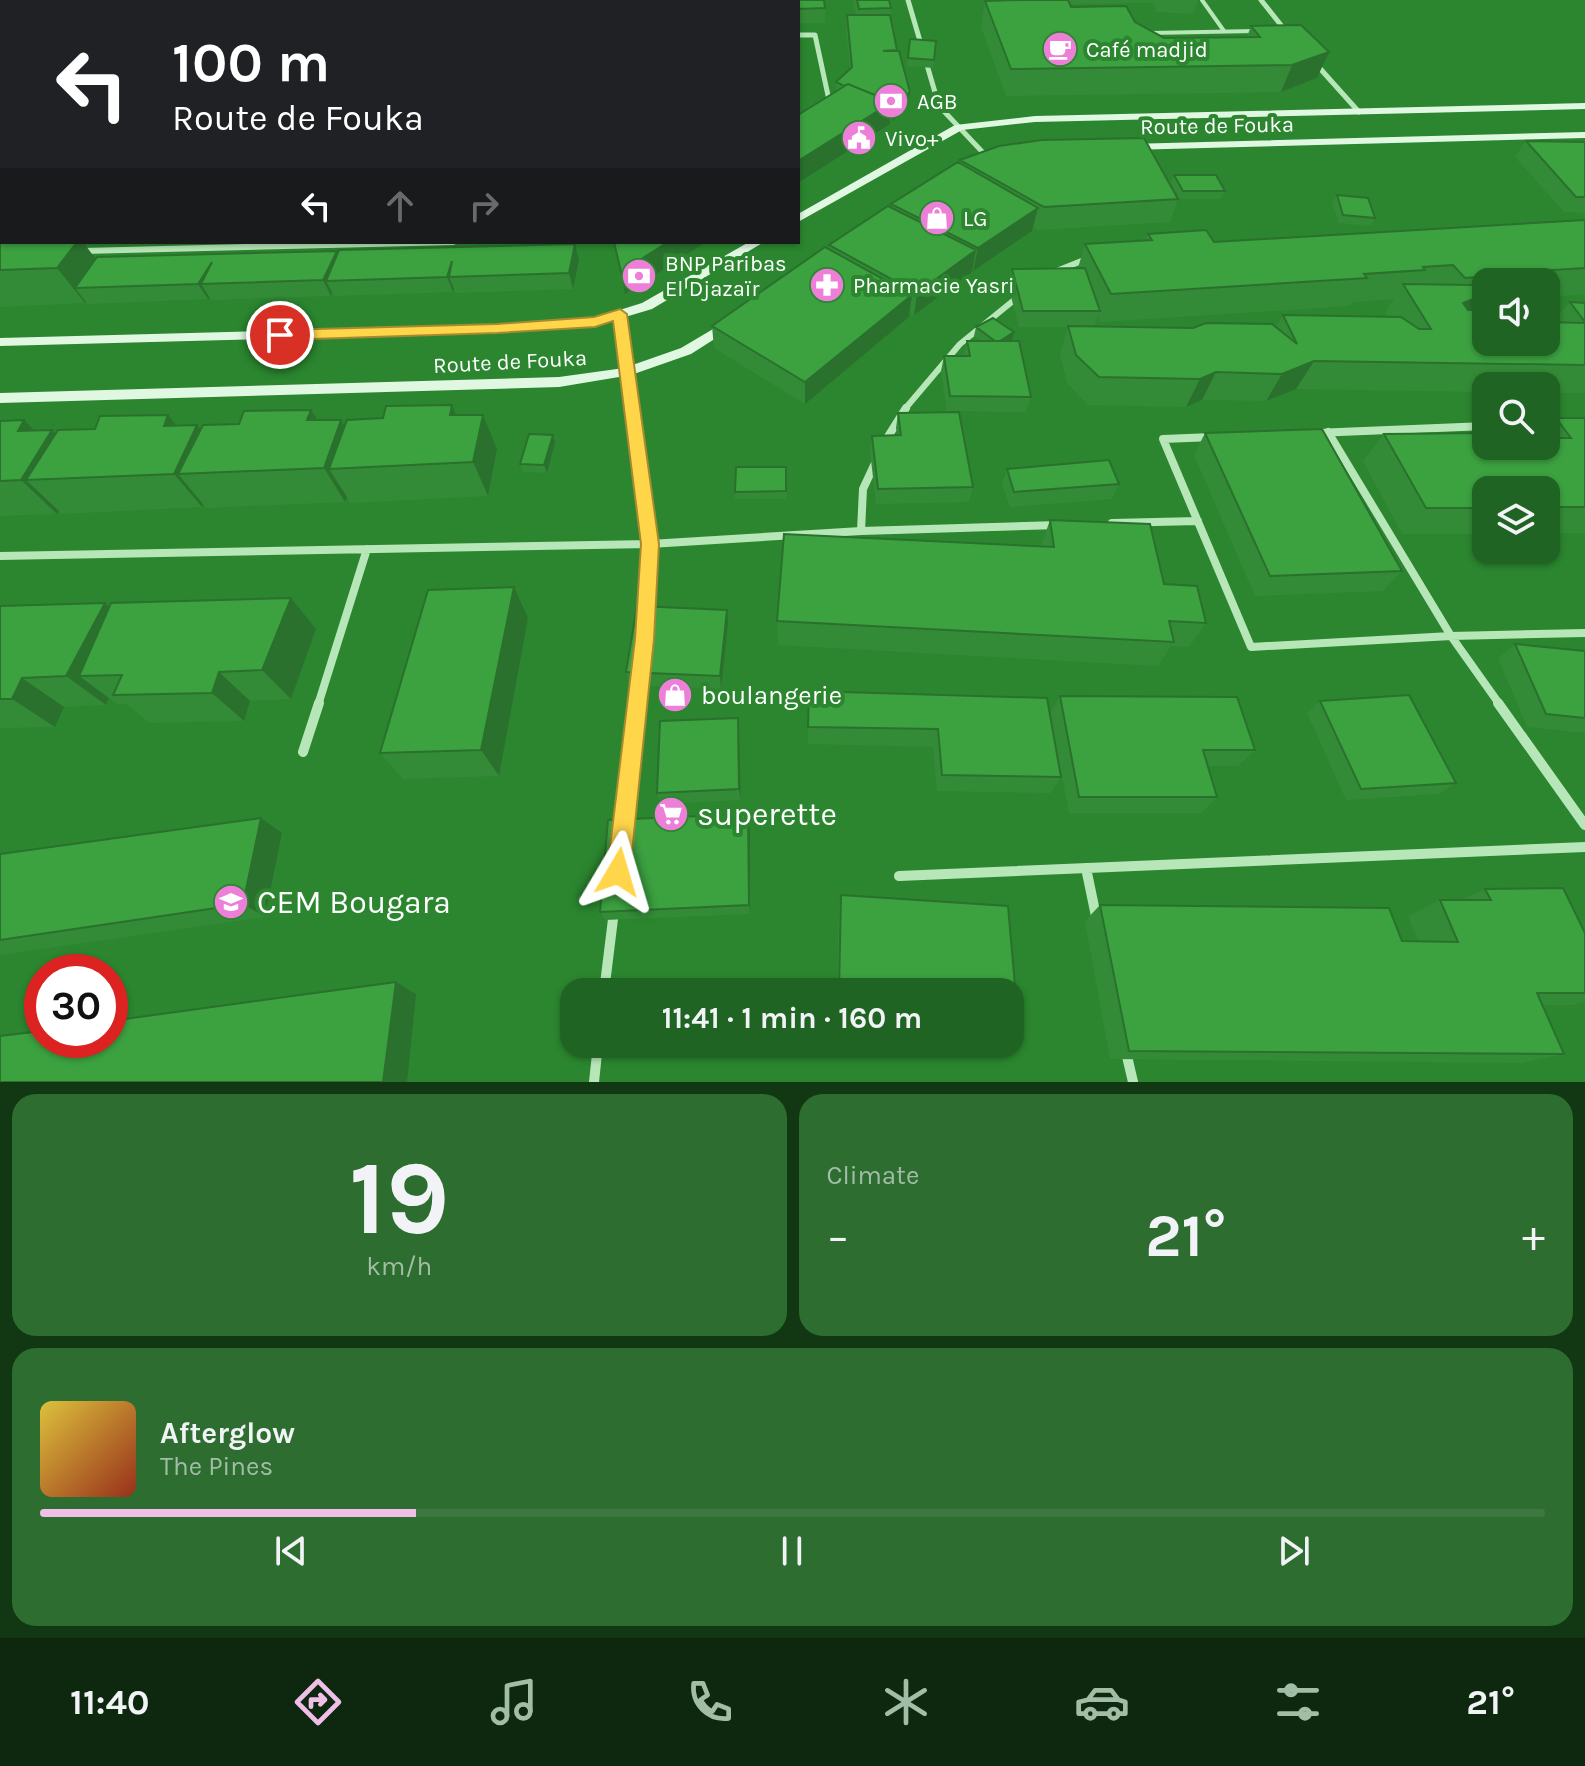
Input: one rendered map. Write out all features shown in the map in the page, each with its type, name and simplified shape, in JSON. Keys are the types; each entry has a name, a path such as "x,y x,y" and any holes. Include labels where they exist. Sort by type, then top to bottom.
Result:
{"main road":[{"name":"Route de Fouka","path":"800,218 959,127 1035,119 1585,106"},
{"name":"Route de Fouka","path":"1114,147 1585,135"},
{"path":"984,161 1005,157"},
{"name":"Route de Fouka","path":"0,342 497,329 595,322 647,306 755,244"},
{"name":"Route de Fouka","path":"0,398 559,382 626,372 686,351 738,317"}],"street":[{"path":"908,0 939,106 984,161"},
{"path":"1261,0 1296,43"},
{"path":"800,35 815,35 829,100 818,106"},
{"path":"1307,54 1359,112"},
{"path":"78,251 370,244"},
{"path":"1047,277 1092,257"},
{"path":"861,531 863,489 885,440 920,384 965,341 1024,293"},
{"path":"620,314 650,544 645,623"},
{"path":"1298,433 1472,427"},
{"path":"1328,432 1451,636 1585,825"},
{"path":"1223,436 1163,439 1251,647 1451,636 1585,633"},
{"path":"1106,524 1198,521"},
{"path":"0,556 650,544 861,531 1075,524"},
{"path":"303,752 367,549"},
{"path":"621,849 642,667"},
{"path":"899,876 1585,847"},
{"path":"1086,868 1099,929"},
{"path":"606,978 615,897"},
{"path":"1123,1036 1133,1082"},
{"path":"594,1082 597,1058"}],"lane":[{"path":"1202,0 1224,31"},
{"path":"1146,33 1255,31"},
{"path":"1270,31 1286,31"}],"building":[{"path":"800,0 824,0 825,8 800,9"},
{"path":"857,0 889,0 891,8 859,9"},
{"path":"1068,0 1071,7 1126,6 1135,22 1164,38 1260,37 1251,26 1301,25 1329,52 1292,65 1011,69 985,1"},
{"path":"847,15 890,15 897,50 883,51 899,51 910,92 894,107 892,102 836,82 852,67"},
{"path":"910,39 936,41 934,60 908,58"},
{"path":"848,84 892,102 800,160 800,114"},
{"path":"1144,138 1178,199 1044,207 960,160 999,146 1042,140"},
{"path":"1526,141 1585,142 1585,197 1576,197"},
{"path":"958,162 1038,208 978,248 891,204"},
{"path":"1174,175 1216,175 1225,191 1183,191"},
{"path":"1337,195 1368,198 1375,218 1343,215"},
{"path":"888,206 976,250 917,293 829,245"},
{"path":"1585,220 1585,268 1472,268 1472,277 1465,278 1453,265 1364,274 1367,278 1111,294 1085,244 1152,240 1148,234 1206,230 1214,242"},
{"path":"0,244 75,244 57,268 0,270"},
{"path":"575,244 569,273 449,277 452,261 447,277 326,281 339,250"},
{"path":"614,244 665,244 621,272"},
{"path":"825,247 912,295 805,382 712,326"},
{"path":"337,251 323,280 201,284 212,262 198,284 75,288 97,257"},
{"path":"1085,268 1100,311 1023,311 1012,269"},
{"path":"1403,284 1472,285 1472,299 1463,303 1468,310 1472,310 1472,356 1560,356 1560,322 1585,323 1585,365 1314,361 1282,374 1216,372 1200,379 1099,377 1076,355 1068,326 1193,328 1206,323 1272,324 1297,344 1283,315 1401,317 1419,329 1431,329"},
{"path":"1570,302 1585,303 1585,322"},
{"path":"993,318 1014,332 995,341 976,327"},
{"path":"967,341 1019,341 1031,397 950,396 944,356 970,356"},
{"path":"452,405 450,415 483,415 473,462 329,469 347,420 383,418 386,406"},
{"path":"311,410 307,420 341,420 324,468 178,474 203,425 239,424 244,411"},
{"path":"959,412 973,487 878,489 872,436 901,435 898,413"},
{"path":"168,415 164,426 197,425 174,474 26,480 58,430 95,429 100,416"},
{"path":"1560,418 1585,418 1585,507 1560,507 1560,476 1472,476 1472,508 1426,508 1384,434 1472,433 1472,460 1560,460 1560,438 1571,438 1560,423"},
{"path":"24,420 18,431 52,430 21,480 0,481 0,421"},
{"path":"1322,429 1402,571 1270,576 1205,433"},
{"path":"529,434 553,435 544,465 520,464"},
{"path":"1109,460 1119,484 1014,492 1007,469"},
{"path":"736,467 786,467 786,491 735,492"},
{"path":"1050,520 1150,524 1164,584 1197,586 1206,623 1169,621 1174,642 777,621 784,534 1054,547"},
{"path":"514,587 481,750 380,753 428,590"},
{"path":"291,598 262,670 219,672 212,693 113,695 122,675 79,676 111,603"},
{"path":"105,603 66,676 22,678 12,699 0,699 0,606"},
{"path":"637,606 727,610 720,676 626,672"},
{"path":"1515,644 1585,651 1585,718 1546,714"},
{"path":"809,691 1047,698 1061,777 942,775 938,729 808,727"},
{"path":"1409,695 1456,783 1361,789 1320,701"},
{"path":"1060,696 1237,697 1255,750 1203,750 1217,797 1079,797"},
{"path":"738,718 739,789 657,793 660,721"},
{"path":"748,814 749,905 600,912 608,820"},
{"path":"261,818 243,904 0,940 0,854"},
{"path":"1563,888 1585,933 1585,993 1537,993 1564,1054 1129,1051 1100,905 1389,908 1402,941 1458,942 1440,900 1491,900 1485,889"},
{"path":"841,895 1008,906 1014,978 839,978"},
{"path":"396,982 383,1082 0,1082 0,1036 24,1033 24,1058 128,1058 128,1019"}],"place":[{"name":"Café madjid","path":"1060,49"},
{"name":"AGB","path":"891,101"},
{"name":"Vivo+","path":"859,138"},
{"name":"LG","path":"937,218"},
{"name":"BNP Paribas El Djazaïr","path":"639,276"},
{"name":"Pharmacie Yasri","path":"827,285"},
{"name":"boulangerie","path":"675,695"},
{"name":"superette","path":"671,814"},
{"name":"CEM Bougara","path":"231,902"}],"route":[{"path":"280,335 497,329 595,322 620,314 650,544 645,639 618,872"}]}
